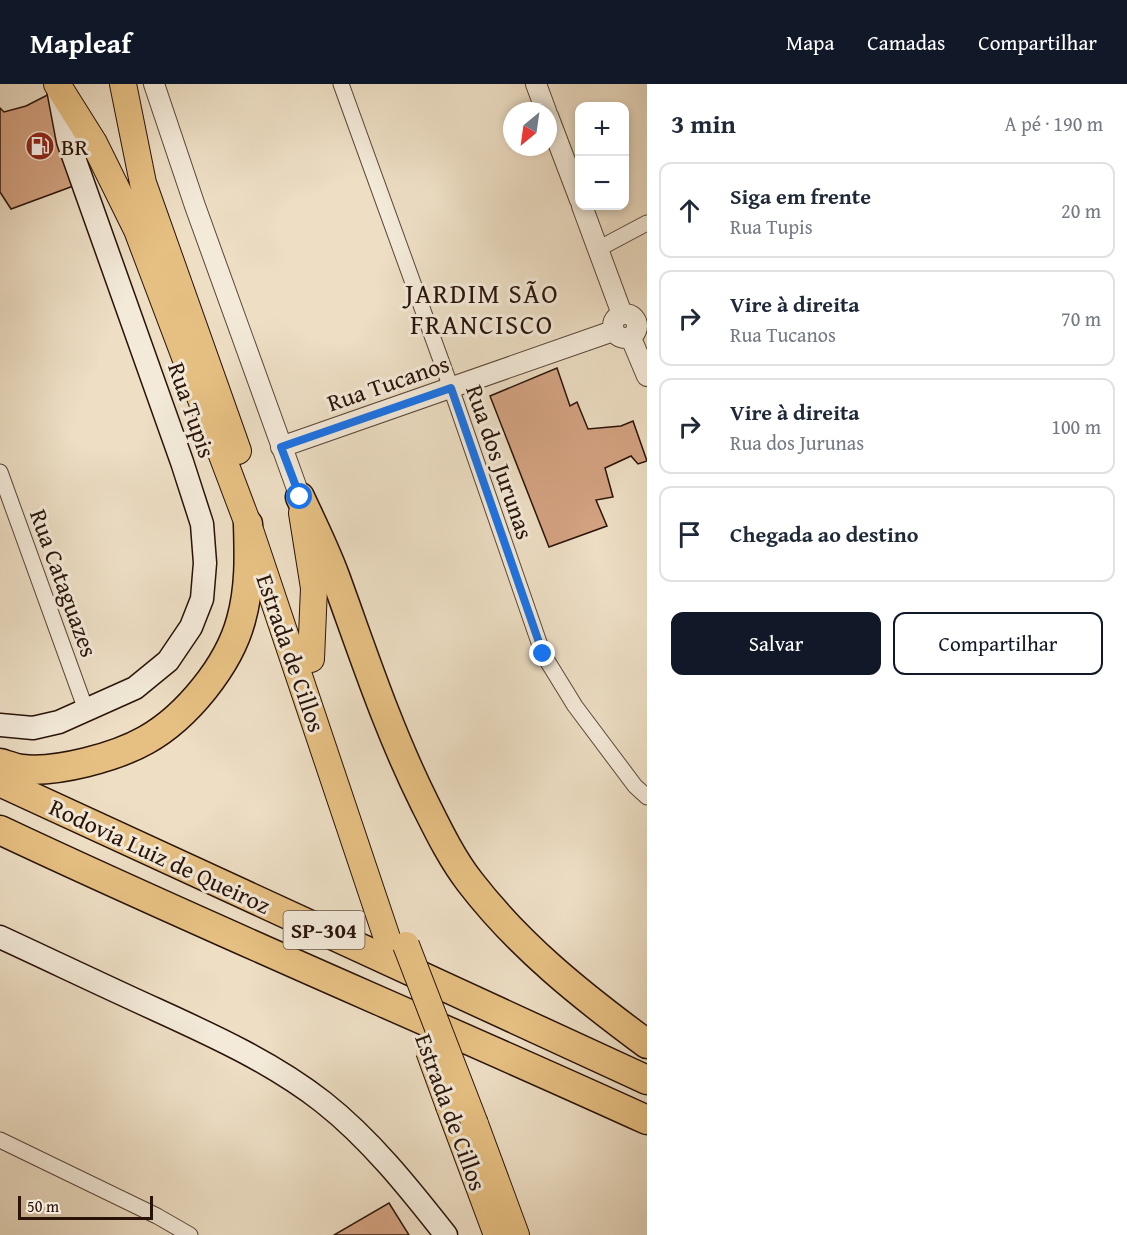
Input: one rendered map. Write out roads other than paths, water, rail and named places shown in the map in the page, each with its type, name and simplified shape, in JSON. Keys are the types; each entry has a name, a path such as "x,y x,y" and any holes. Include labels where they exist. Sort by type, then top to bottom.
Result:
{"highway":[{"path":"300,497 334,573 365,663 404,763 437,829 469,880 506,926 554,972 647,1044"},
{"path":"0,763 24,769 65,767 105,758 147,740 185,711 208,685 229,653 241,620 249,574 248,524"},
{"name":"Rodovia Luiz de Queiroz","path":"0,782 647,1080"},
{"name":"Rodovia Luiz de Queiroz","path":"0,830 130,892 475,1042 647,1120"},
{"path":"0,852 130,892"},
{"path":"475,1042 647,1136"}],"main road":[{"name":"Estrada de Cillos","path":"57,84 94,143 137,230 248,524 397,943 475,1124 516,1235"},
{"name":"Rua Tupis","path":"0,725 33,728 59,722 135,688 168,662 191,627 202,599 205,563 202,524 68,141 57,84"},
{"name":"Estrada de Cillos","path":"123,84 143,183 311,659 449,1106 497,1235"},
{"path":"300,497 314,588 311,659"},
{"path":"0,937 201,1030 265,1063 323,1102 375,1151 414,1193 446,1235"}],"street":[{"path":"154,84 198,217 300,497"},
{"name":"Rua dos Jurunas","path":"340,84 451,388 543,654 575,706 635,786 647,797"},
{"path":"536,84 543,102"},
{"path":"557,140 575,189"},
{"path":"583,210 622,328 647,376"},
{"path":"598,249 647,223"},
{"name":"Rua Tucanos","path":"281,447 622,328"},
{"name":"Rua Cataguazes","path":"0,472 86,710"},
{"path":"0,1140 157,1216 190,1235"}],"place":[{"name":"BR","path":"40,146"}],"district":[{"name":"JARDIM SÃO FRANCISCO","path":"482,308"}]}
